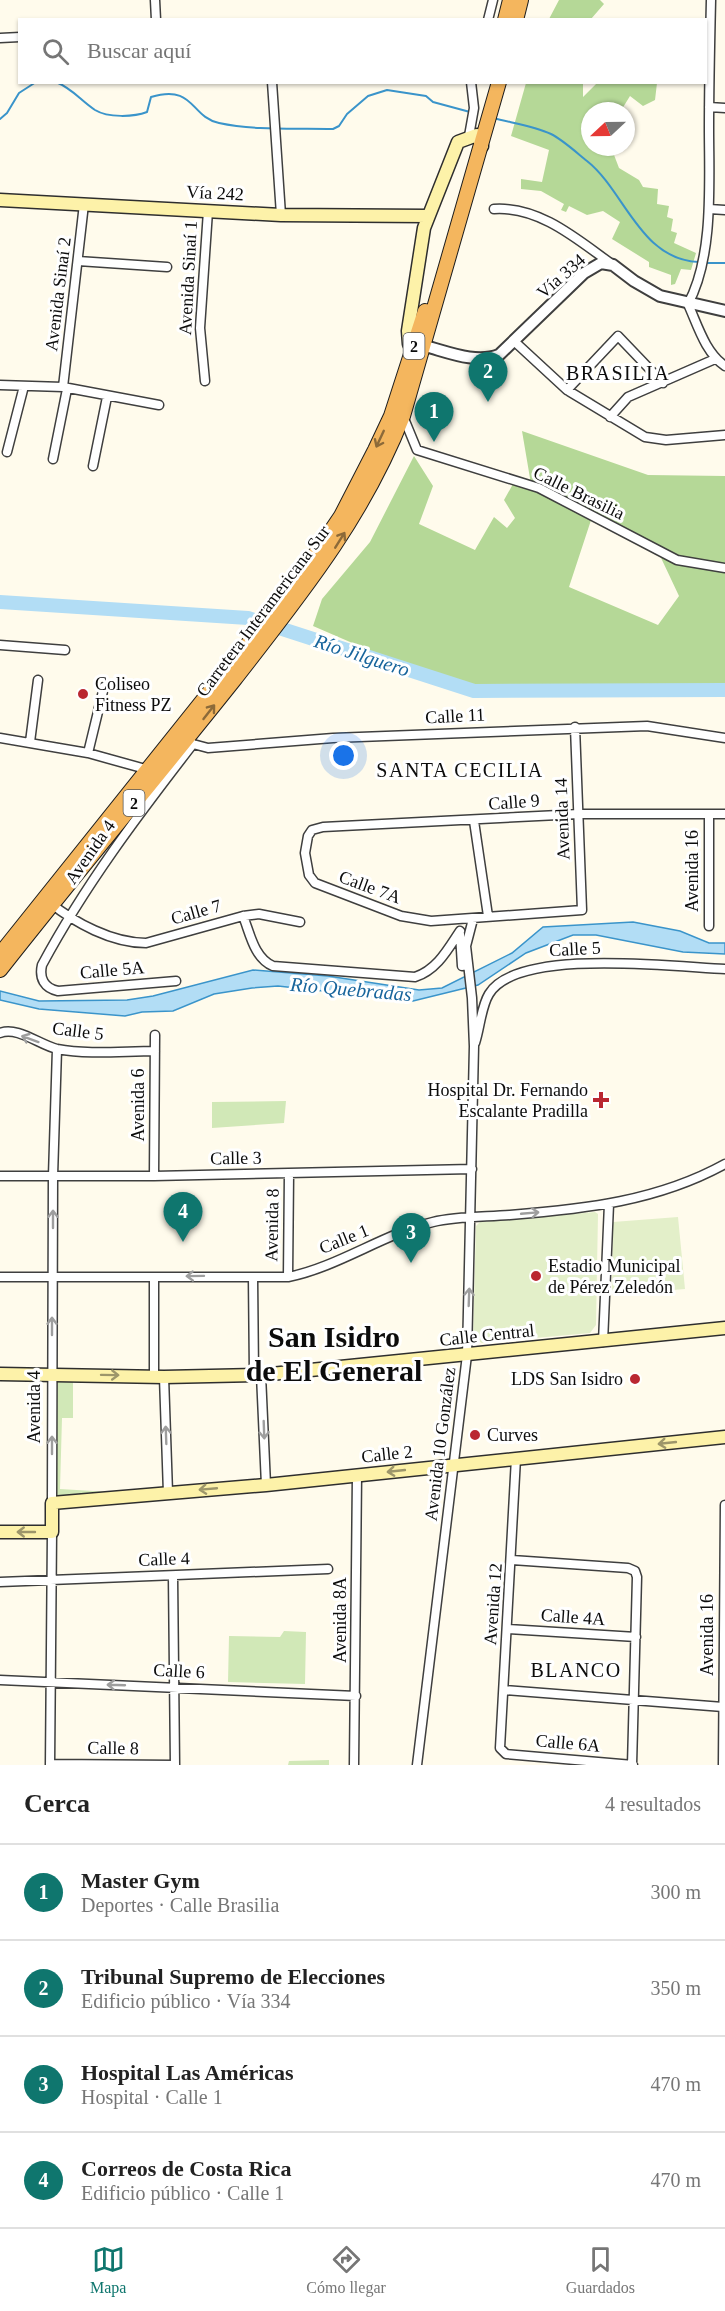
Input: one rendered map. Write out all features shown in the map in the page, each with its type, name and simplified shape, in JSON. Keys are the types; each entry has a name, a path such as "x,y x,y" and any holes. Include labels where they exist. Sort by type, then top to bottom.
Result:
{"highway":[{"path":"506,18 510,0"},
{"path":"516,18 521,0"},
{"name":"Carretera Interamericana Sur","path":"187,738 254,637 291,590 341,516 391,416 414,356 490,84"},
{"name":"Carretera Interamericana Sur","path":"0,954 48,901 153,772 187,738 307,588 339,542 394,438 403,416 425,310 476,139 498,84"},
{"path":"394,438 414,356"},
{"name":"Carretera Interamericana Sur","path":"0,970 48,901"}],"main road":[{"path":"414,356 409,344 408,331 428,216 454,148 476,139"},
{"name":"Vía 242","path":"0,200 281,215 428,216"},
{"name":"Calle Central","path":"0,1374 159,1377 258,1375 725,1328"},
{"name":"Calle 2","path":"52,1503 266,1485 725,1437"},
{"name":"Avenida 4","path":"52,1503 52,1532"},
{"path":"0,1532 52,1532"}],"street":[{"path":"155,0 156,18"},
{"path":"488,18 493,0"},
{"path":"711,0 709,209 697,282 688,304 715,359 725,366"},
{"path":"0,38 18,37"},
{"path":"272,84 281,215"},
{"path":"471,84 476,139"},
{"path":"709,107 725,108"},
{"name":"Avenida Sinaí 2","path":"53,459 65,388 84,204"},
{"path":"494,209 519,212 562,228 613,265"},
{"path":"709,209 725,210"},
{"name":"Avenida Sinaí 1","path":"205,381 200,328 208,211"},
{"path":"78,261 167,267"},
{"name":"Vía 334","path":"414,356 487,359 498,355 515,342 584,273 601,263 613,265 645,288 688,304 725,311"},
{"path":"567,390 618,336 663,383"},
{"path":"515,342 567,390 645,437 666,440 725,435"},
{"path":"610,417 628,397 715,359"},
{"path":"0,385 65,388 159,405"},
{"path":"7,452 24,386"},
{"path":"93,466 106,397"},
{"name":"Calle Brasilia","path":"403,416 417,450 539,488 677,560 725,568"},
{"path":"0,645 65,650"},
{"path":"30,742 38,680"},
{"path":"88,753 104,687"},
{"name":"Calle 11","path":"187,738 208,748 333,738 575,727 658,726 725,738"},
{"name":"Avenida 14","path":"488,916 582,910 575,727"},
{"path":"0,738 88,753 153,772"},
{"name":"Avenida 4","path":"50,989 42,980 42,965 68,915 187,738"},
{"name":"Calle 9","path":"308,836 312,831 323,827 579,814 725,814"},
{"name":"Avenida 16","path":"709,815 709,926"},
{"path":"468,919 488,916 474,821"},
{"name":"Calle 7A","path":"308,836 305,854 309,875 326,889 420,921 468,919"},
{"name":"Calle 7","path":"48,901 68,915 121,940 135,943 146,943 243,916 257,952 273,966 415,977 427,972 440,960 460,931"},
{"path":"243,916 259,914 300,922"},
{"name":"Avenida 10 González","path":"417,1765 467,1355 472,1218 474,1046 460,931 468,919"},
{"name":"Avenida 10 González","path":"464,963 468,919"},
{"path":"440,960 451,956 464,963"},
{"name":"Calle 5","path":"474,1046 489,994 505,980 527,970 582,963 725,969"},
{"name":"Calle 5A","path":"50,989 58,991 176,981"},
{"name":"Calle 5","path":"0,1033 11,1032 57,1048 95,1052 155,1051"},
{"name":"Avenida 6","path":"154,1176 155,1035"},
{"name":"Avenida 4","path":"52,1503 53,1176 57,1048"},
{"name":"Calle 1","path":"0,1277 288,1277 312,1270 432,1222 609,1204 648,1197 682,1186 725,1164"},
{"name":"Calle 3","path":"0,1176 289,1174 472,1169"},
{"name":"Avenida 8","path":"288,1277 289,1174"},
{"path":"603,1342 609,1204"},
{"path":"154,1277 168,1493"},
{"name":"Avenida 8","path":"253,1277 266,1485"},
{"name":"Avenida 12","path":"502,1752 516,1458"},
{"name":"Avenida 8A","path":"354,1765 357,1475"},
{"name":"Avenida 16","path":"723,1765 725,1505"},
{"name":"Avenida 4","path":"50,1764 52,1532"},
{"path":"512,1560 628,1568 635,1571 637,1577 632,1765"},
{"name":"Calle 4","path":"0,1582 328,1569"},
{"path":"173,1576 175,1765"},
{"name":"Calle 4A","path":"508,1629 636,1637"},
{"name":"Calle 6","path":"0,1680 356,1696"},
{"path":"504,1690 723,1707"},
{"name":"Calle 6A","path":"502,1752 632,1765"},
{"name":"Calle 8","path":"50,1764 175,1765"}],"green space":[{"path":"559,0 600,0 604,4 592,18 550,18"},
{"path":"526,84 583,84 583,97 596,84 657,84 655,100 643,106 630,96 626,102 581,102 581,156 614,156 619,168 639,180 643,187 658,189 657,204 669,206 667,217 673,219 671,231 677,233 674,243 696,253 691,270 681,269 675,284 671,285 671,275 649,267 649,262 612,239 620,222 603,211 587,215 569,206 566,212 561,210 564,204 541,191 521,189 521,179 542,182 549,150 511,136"},
{"path":"522,431 648,475 725,476 725,690 474,691 431,677 313,626 322,599 370,542 414,456 433,486 419,524 475,550 494,517 507,528 515,518 504,500 513,484 532,490","holes":["594,511 654,543 679,596 658,625 569,587"]},
{"path":"286,1101 284,1123 212,1128 212,1102"},
{"name":"Estadio Municipal de Pérez Zeledón","path":"595,1212 598,1214 596,1325 590,1333 482,1343 473,1338 476,1226 480,1222"},
{"path":"678,1217 685,1289 612,1295 613,1222"},
{"path":"55,1378 73,1379 73,1418 62,1418 60,1489 110,1492 54,1498"},
{"path":"284,1631 306,1632 305,1684 228,1682 229,1636 280,1637"},
{"path":"329,1760 329,1765 288,1765 289,1761"}],"water":[{"name":"Río Quebradas","path":"633,922 680,931 709,943 725,943 725,954 683,952 596,935 573,935 526,953 478,985 413,1001 278,986 214,994 173,1011 142,1012 125,1016 39,1009 0,1000 0,991 39,1001 127,1000 153,996 253,970 328,976 419,990 442,988 512,953 543,927"}],"waterway":[{"path":"0,119 7,113 19,93 33,84"},
{"path":"60,84 100,113 121,116 142,114 147,112 151,97 165,94 184,98 202,115 219,123 276,129 333,129 339,126 347,114 368,96 387,90 426,96 433,102 470,112"},
{"path":"493,118 537,129 560,140 600,174 635,222 662,250 679,258 699,262"},
{"path":"704,263 725,263"},
{"name":"Río Jilguero","path":"0,602 248,618 474,691 725,690"}],"place":[{"name":"Tribunal Supremo de Elecciones","path":"488,402"},
{"name":"Master Gym","path":"434,442"},
{"name":"Coliseo Fitness PZ","path":"83,694"},
{"name":"Hospital Dr. Fernando Escalante Pradilla","path":"601,1100"},
{"name":"Correos de Costa Rica","path":"183,1242"},
{"name":"Hospital Las Américas","path":"411,1263"},
{"name":"Estadio Municipal de Pérez Zeledón","path":"536,1276"},
{"name":"LDS San Isidro","path":"635,1379"},
{"name":"Curves","path":"475,1435"}],"district":[{"name":"BRASILIA","path":"618,373"},
{"name":"SANTA CECILIA","path":"460,770"},
{"name":"San Isidro de El General","path":"334,1354"},
{"name":"BLANCO","path":"576,1670"}]}
